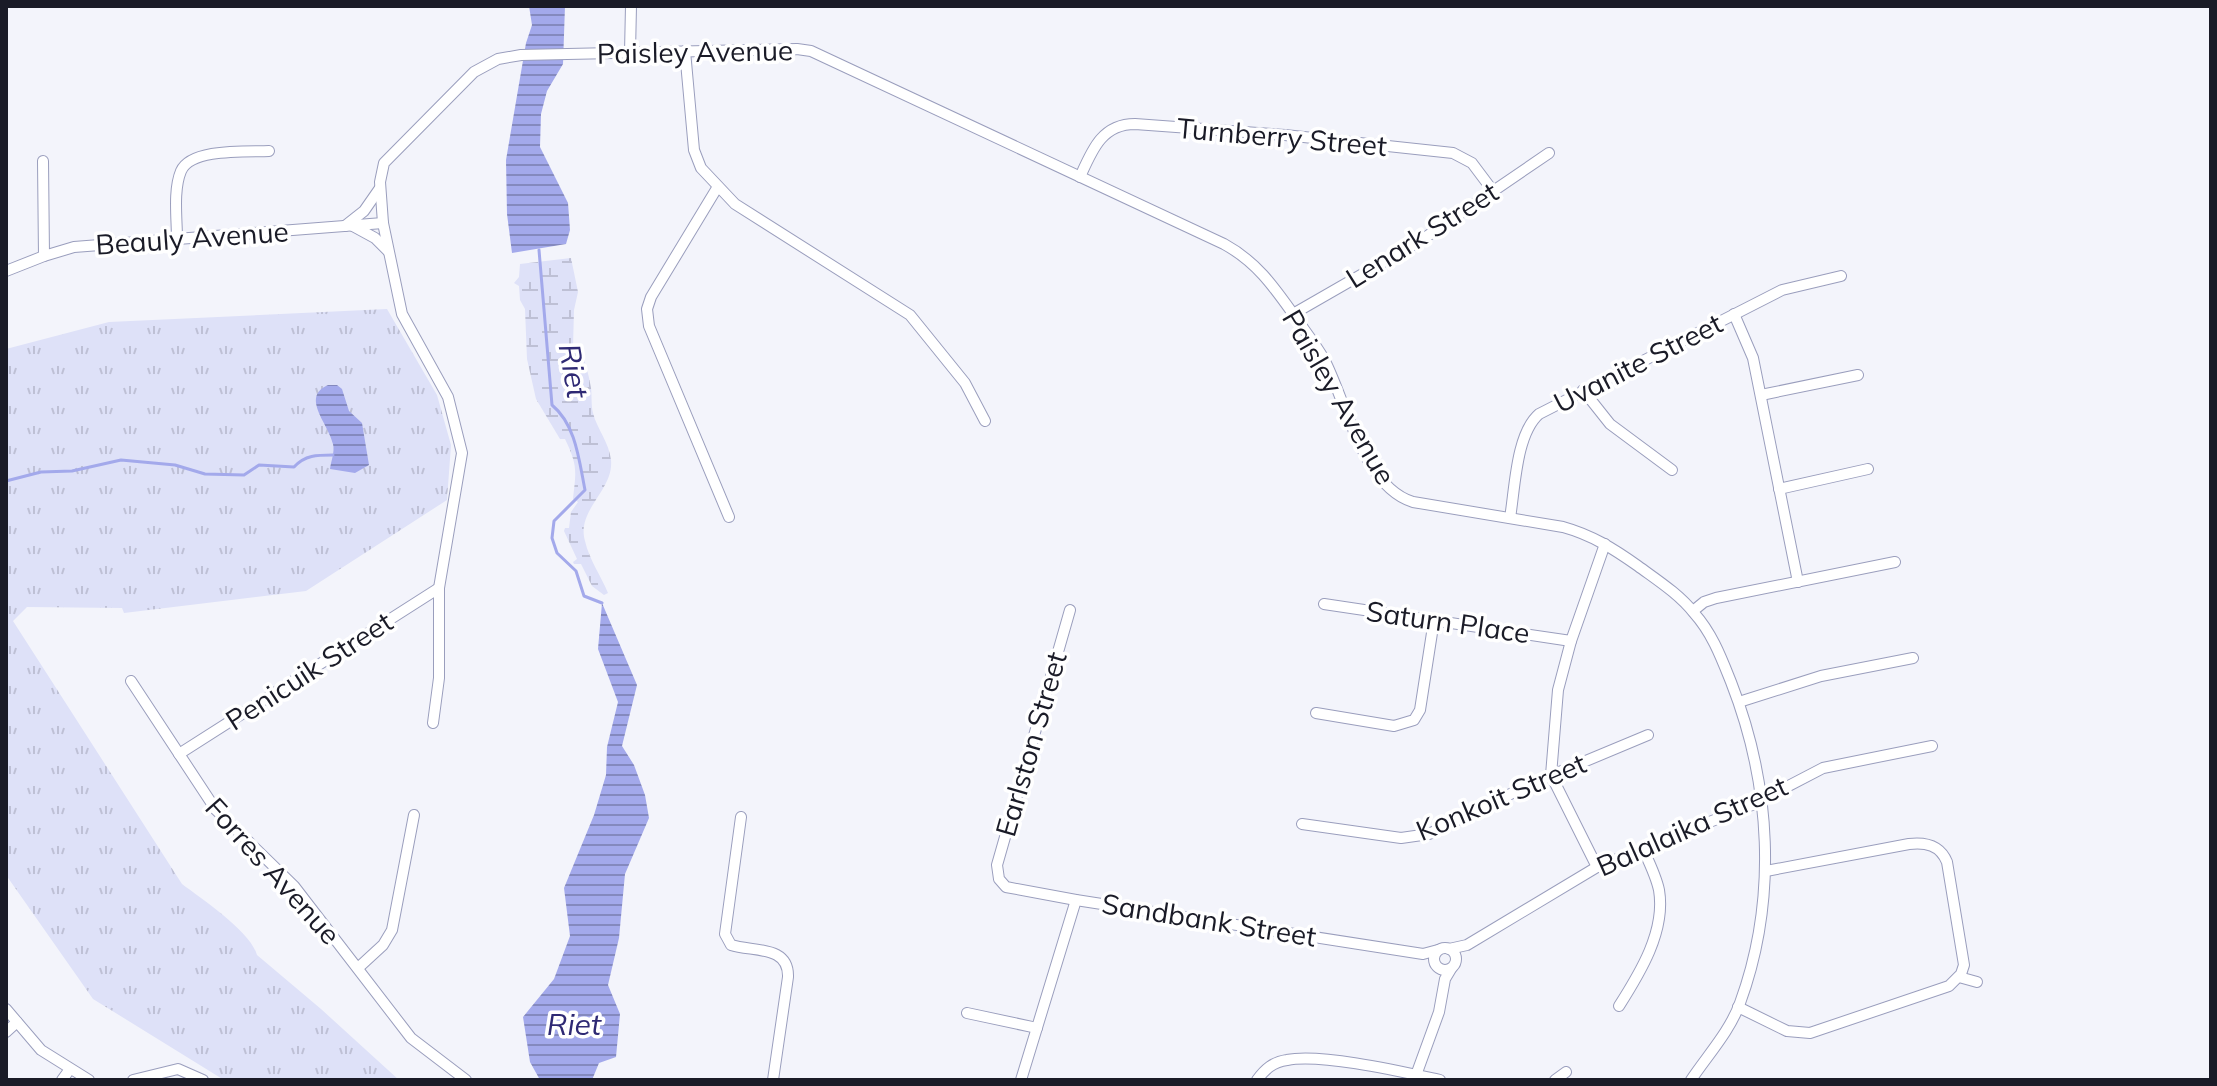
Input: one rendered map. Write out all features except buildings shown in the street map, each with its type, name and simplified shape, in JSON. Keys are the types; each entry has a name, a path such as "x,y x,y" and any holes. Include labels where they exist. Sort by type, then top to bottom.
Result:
{"street":[{"path":"630,52 631,6"},
{"path":"685,51 695,155 717,188 735,204 910,315 965,383 985,421"},
{"name":"Paisley Avenue","path":"433,723 440,660 439,588 462,453 448,397 402,314 383,223 380,188 381,173 387,159 474,72 498,59 521,55 630,52 811,51 1237,251 1266,274 1325,362 1357,437 1388,488 1401,498 1586,533 1667,588 1693,611 1719,652 1739,702 1755,757 1765,824 1766,871 1755,947 1738,1007 1691,1080"},
{"name":"Turnberry Street","path":"1080,177 1103,135 1120,126 1135,124 1285,135 1453,153 1475,165 1493,191"},
{"path":"177,239 178,184 180,172 187,161 204,155 269,151"},
{"name":"Lenark Street","path":"1293,314 1420,241 1549,153"},
{"path":"43,161 44,256"},
{"path":"380,188 349,226 375,238 389,253"},
{"path":"717,188 651,297 647,315 729,517"},
{"name":"Beauly Avenue","path":"6,271 74,247 383,223"},
{"name":"Uvanite Street","path":"1510,518 1524,435 1539,414 1788,287 1841,276"},
{"path":"1734,314 1751,350 1798,582"},
{"path":"1761,395 1858,375"},
{"path":"1583,390 1610,424 1672,470"},
{"path":"1779,489 1868,469"},
{"path":"1597,867 1551,775 1558,690 1571,641 1605,544"},
{"path":"1693,611 1708,600 1895,562"},
{"name":"Penicuik Street","path":"179,754 439,588"},
{"name":"Saturn Place","path":"1324,604 1571,641"},
{"name":"Earlston Street","path":"999,879 997,865 1000,852 1070,610"},
{"path":"1316,713 1394,726 1414,720 1420,710 1434,620"},
{"path":"1739,702 1821,676 1913,658"},
{"name":"Forres Avenue","path":"131,681 216,810 294,886 411,1038 466,1080"},
{"name":"Konkoit Street","path":"1302,824 1401,838 1419,836 1551,775 1648,735"},
{"name":"Balalaika Street","path":"1415,1077 1439,1012 1445,968 1467,945 1597,867 1762,799 1823,768 1932,746"},
{"path":"358,968 383,945 392,930 414,815"},
{"path":"741,817 725,934 731,945 776,953 787,965 788,977 773,1080"},
{"path":"1738,1007 1787,1031 1810,1033 1943,988 1959,977 1964,960 1950,873 1944,855 1933,846 1909,844 1766,871"},
{"path":"1619,1006 1644,965 1658,916 1659,889 1643,849"},
{"name":"Sandbank Street","path":"999,879 1012,889 1076,900 1423,954 1444,949"},
{"path":"1021,1080 1076,900"},
{"name":"Balalaika Street","path":"1444,949 1467,945"},
{"path":"1444,949 1455,953 1445,968 1434,956 1444,949"},
{"path":"1423,954 1445,968"},
{"path":"1959,977 1977,982"},
{"path":"6,1009 41,1050 89,1080"},
{"path":"967,1013 1037,1028"},
{"path":"6,1032 17,1022"},
{"path":"1257,1080 1270,1066 1295,1059 1318,1059 1440,1080"},
{"path":"62,1080 70,1069"},
{"path":"133,1080 178,1069 203,1080"},
{"path":"1555,1080 1566,1072"}],"green space":[{"path":"571,258 578,292 573,347 580,346 590,383 593,413 611,460 607,481 590,510 584,530 589,554 608,593 604,595 592,586 581,564 574,564 577,559 564,531 569,528 571,512 578,502 573,499 574,462 565,439 560,439 536,399 527,359 525,309 520,300 519,286 514,283 519,277 520,264"},
{"path":"387,309 437,395 451,445 447,500 306,591 124,613 122,608 27,607 13,621 182,884 236,926 257,955 399,1080 224,1080 93,999 6,875 6,349 109,322"}],"water":[{"path":"529,6 565,6 563,64 547,91 541,114 540,147 568,203 570,230 566,244 512,253 507,214 506,160 526,43 532,25"},
{"path":"328,385 337,385 342,389 349,411 362,423 369,465 355,473 330,469 333,444 316,404 316,396"},
{"name":"Riet","path":"602,603 637,685 622,746 634,765 645,795 649,818 625,874 619,938 608,985 620,1014 616,1057 599,1063 592,1080 540,1080 530,1062 523,1017 554,979 570,936 564,888 594,815 606,775 607,747 618,702 598,649"}],"waterway":[{"name":"Riet","path":"539,250 552,405 571,433 585,490 554,521 552,538 557,553 576,571 584,596 602,603"},
{"path":"6,481 41,472 72,471 121,460 175,465 205,474 244,475 259,465 294,467 307,458 333,455"}]}
